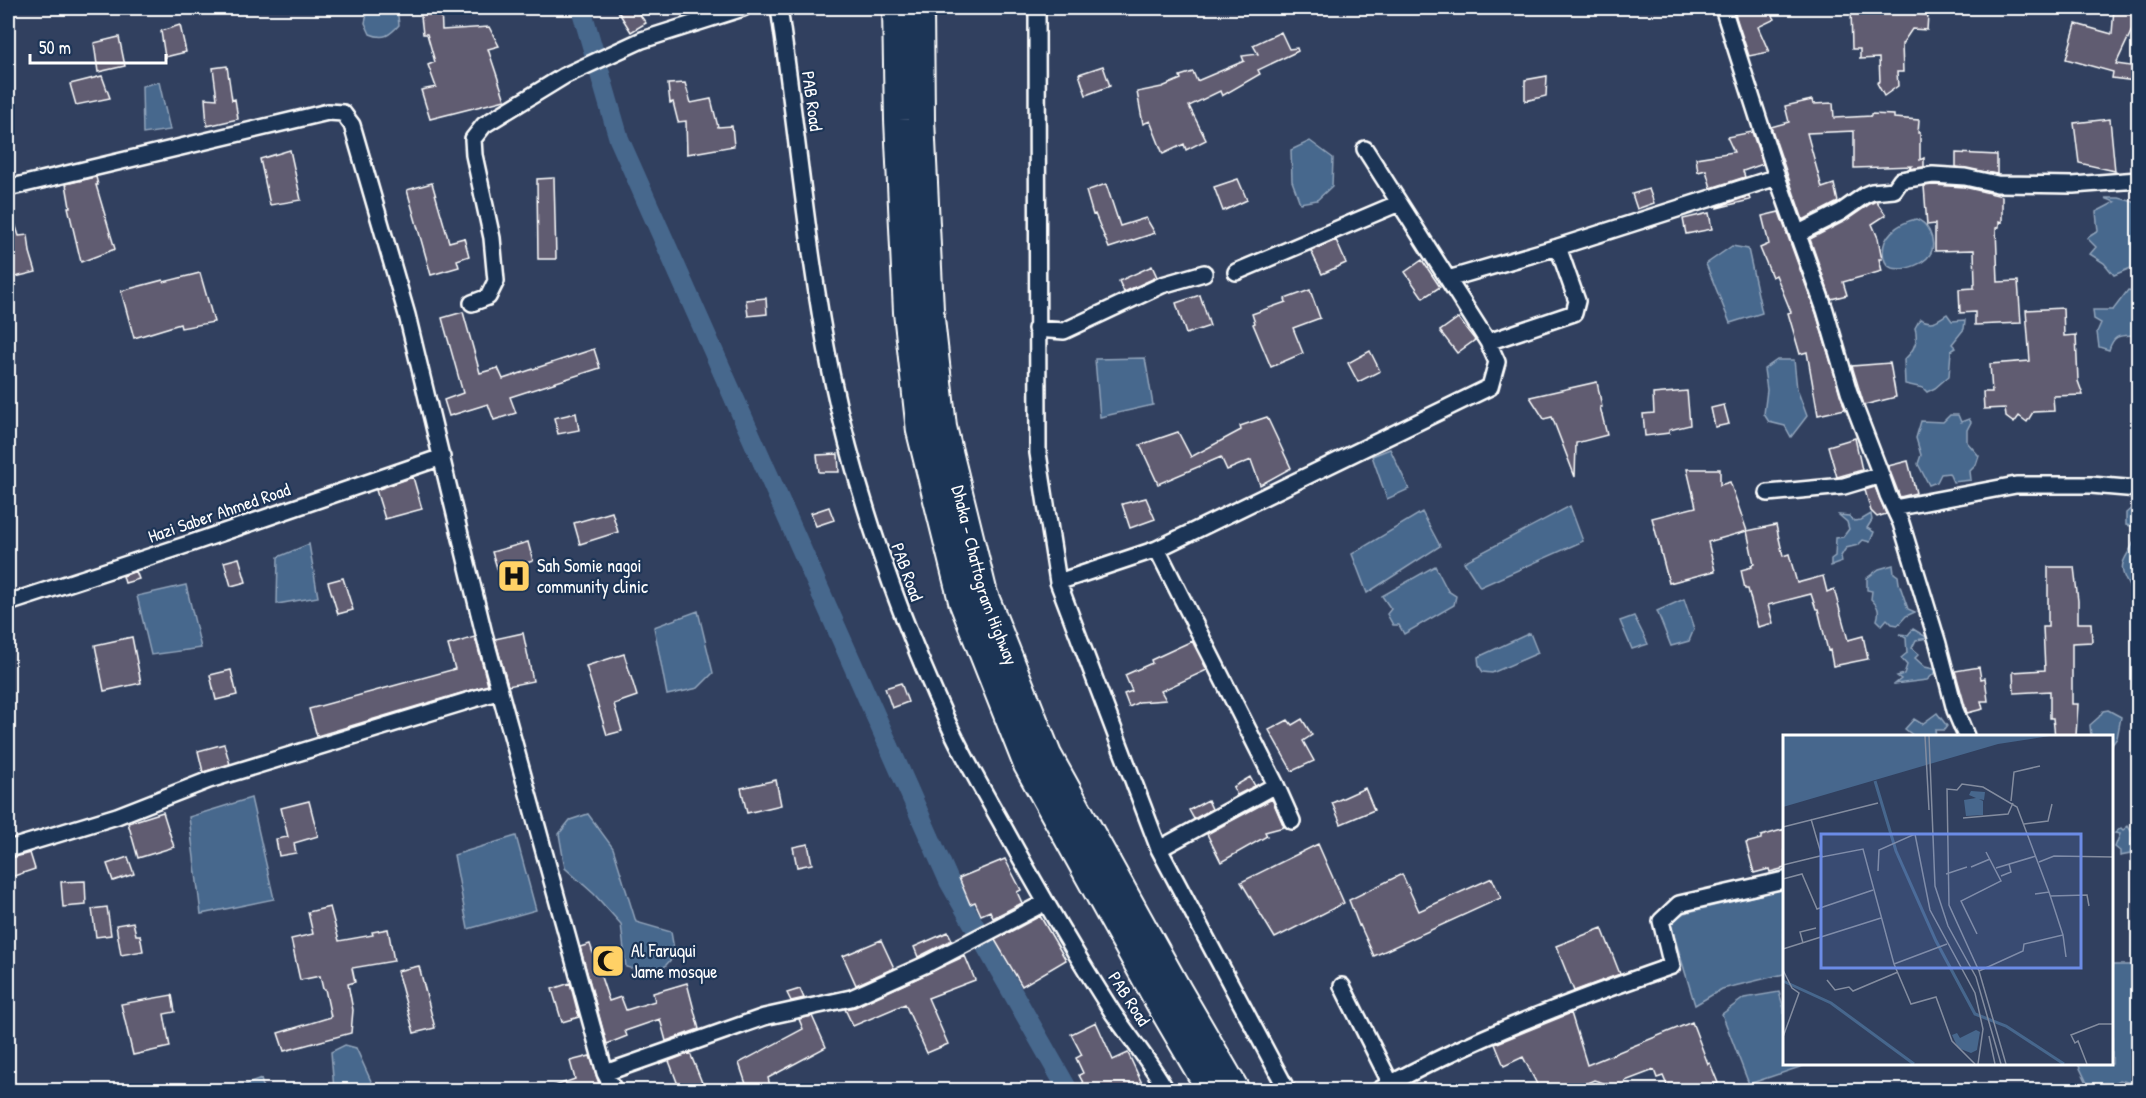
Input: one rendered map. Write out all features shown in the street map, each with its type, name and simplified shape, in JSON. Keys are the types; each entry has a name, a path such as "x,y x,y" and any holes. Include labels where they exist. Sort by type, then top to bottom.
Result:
{"highway":[{"name":"Dhaka - Chattogram Highway","path":"897,8 899,143 910,348 920,431 962,601 1027,765 1158,1002 1210,1090"},
{"name":"Dhaka - Chattogram Highway","path":"920,8 921,119 932,333 943,427 984,594 1048,755 1236,1090"}],"street":[{"path":"472,303 488,297 496,281 492,237 474,155 474,139 484,125 564,76 642,40 743,8"},
{"name":"PAB Road","path":"779,8 795,117 813,270 830,363 852,458 875,540 904,622 949,724 988,800 1114,1015 1166,1090"},
{"path":"1037,8 1038,453 1058,582 1159,849 1287,1090"},
{"path":"1723,8 1777,177 1825,309 1849,392 1901,523 1921,585 1955,710 1966,735"},
{"path":"8,184 12,187 328,112 344,113 352,125 407,315 500,692 605,1072 614,1090"},
{"path":"1058,582 1157,549 1490,387 1497,362 1488,342 1365,149"},
{"path":"1448,279 1558,247 1777,177"},
{"path":"1799,236 1805,230 1841,212 1865,195 1894,190 1901,180 1909,178 1965,177 1997,184 2073,185 2139,180"},
{"path":"1236,272 1399,202"},
{"path":"1488,342 1574,314 1577,301 1558,247"},
{"path":"1036,329 1064,331 1162,285 1204,273"},
{"name":"Hazi Saber Ahmed Road","path":"8,603 442,457"},
{"path":"1768,493 1844,486 1881,475"},
{"path":"1894,508 2016,485 2091,485 2139,489"},
{"path":"1157,549 1292,821"},
{"path":"8,849 117,816 209,780 500,692"},
{"path":"1159,849 1276,785"},
{"path":"1342,986 1385,1087 1449,1053 1551,1008 1672,966 1661,921 1679,904 1783,880"},
{"path":"605,1072 764,1017 851,998 929,963 1046,902"}],"water":[{"path":"397,8 399,25 396,29 383,36 370,34 365,23 368,9"},
{"path":"159,82 170,130 143,134 142,86"},
{"path":"1310,141 1333,158 1332,186 1317,200 1300,203 1292,181 1291,150"},
{"path":"2105,198 2119,198 2138,203 2138,265 2114,275 2104,263 2090,254 2096,247 2087,238 2098,231 2096,212 2115,202"},
{"path":"1916,219 1924,223 1931,236 1933,245 1930,255 1921,263 1909,267 1897,269 1890,267 1885,261 1883,250 1887,237 1903,224"},
{"path":"1732,246 1748,249 1762,313 1730,323 1706,264"},
{"path":"2128,290 2138,293 2137,335 2116,338 2109,350 2099,347 2097,332 2101,323 2094,319 2093,310 2113,310"},
{"path":"1947,314 1952,321 1965,320 1964,329 1952,344 1956,348 1951,351 1949,376 1927,392 1923,388 1905,384 1904,360 1915,346 1915,328 1920,319 1928,322 1934,321"},
{"path":"1145,358 1153,405 1100,417 1095,359"},
{"path":"1777,360 1794,360 1797,389 1807,416 1791,437 1785,426 1769,422 1764,414 1767,390 1764,369"},
{"path":"1950,415 1958,415 1961,422 1969,419 1971,422 1967,430 1967,442 1979,456 1976,465 1970,471 1971,480 1953,482 1949,473 1941,474 1937,482 1929,485 1918,464 1921,455 1916,438 1921,421 1943,422"},
{"path":"1390,449 1409,489 1387,499 1372,456"},
{"path":"1570,506 1583,541 1480,587 1464,562"},
{"path":"2134,506 2138,508 2138,594 2131,598 2122,566 2134,541 2137,527 2126,525 2126,513"},
{"path":"1422,512 1440,546 1367,593 1352,554"},
{"path":"1871,514 1872,520 1867,528 1874,532 1870,542 1863,540 1858,545 1846,548 1841,556 1842,562 1831,566 1831,559 1835,556 1836,538 1843,537 1849,529 1847,522 1839,515 1849,516 1854,521"},
{"path":"309,544 318,597 277,604 278,557"},
{"path":"1893,565 1908,609 1915,612 1906,616 1898,625 1892,624 1887,619 1882,625 1877,620 1878,611 1871,599 1872,591 1867,590 1867,578 1879,569"},
{"path":"1435,566 1448,591 1456,596 1454,605 1404,634 1399,625 1393,625 1387,614 1391,609 1382,596"},
{"path":"186,585 201,648 151,655 137,596"},
{"path":"1684,599 1694,629 1689,641 1671,646 1657,611"},
{"path":"698,611 713,673 698,688 667,695 654,627"},
{"path":"1634,616 1648,644 1632,649 1620,621"},
{"path":"1913,629 1928,638 1916,640 1912,648 1919,654 1915,658 1925,667 1938,670 1927,680 1895,684 1901,679 1897,676 1904,674 1907,665 1901,658 1907,653 1906,638 1899,634 1908,635"},
{"path":"1530,633 1538,653 1492,673 1483,672 1479,666 1478,657"},
{"path":"2108,710 2121,717 2117,738 2113,744 2113,735 2091,735 2090,725 2103,711"},
{"path":"1937,713 1947,726 1944,730 1935,730 1936,735 1913,735 1905,729 1914,719 1922,724"},
{"path":"251,798 274,899 201,914 189,817"},
{"path":"588,814 613,848 636,922 671,932 675,955 657,975 626,967 621,924 594,894 565,868 559,834 570,820"},
{"path":"2138,825 2132,838 2130,854 2120,856 2120,851 2115,847 2120,834 2115,833 2128,826 2131,831"},
{"path":"516,836 536,910 468,929 454,855"},
{"path":"1783,889 1783,974 1722,989 1695,1005 1670,922 1684,913"},
{"path":"2113,965 2138,965 2138,1085 2120,1080 2102,1090 2090,1089 2078,1065 2113,1065"},
{"path":"1779,992 1783,1006 1783,1065 1803,1066 1749,1084 1722,1014 1744,998"},
{"path":"345,1045 356,1048 375,1090 334,1090 331,1052"},
{"path":"261,1079 264,1090 232,1090"}],"building":[{"path":"420,8 441,8 442,30 489,27 499,46 488,49 505,100 430,119 421,90 436,87 428,65 435,62 427,34 423,34"},
{"path":"616,8 635,8 646,23 631,32"},
{"path":"1733,8 1768,8 1775,19 1758,27 1769,52 1749,56"},
{"path":"1851,8 1893,13 1894,8 1913,8 1913,14 1928,15 1927,30 1912,29 1902,44 1903,72 1897,72 1898,86 1884,96 1877,83 1880,81 1879,58 1860,59 1860,49 1852,49"},
{"path":"2114,8 2139,8 2139,15 2116,64 2137,67 2135,81 2112,78 2113,72 2066,59 2076,24 2112,34"},
{"path":"180,25 186,52 165,57 161,31"},
{"path":"1281,32 1289,49 1297,48 1298,51 1258,70 1260,74 1222,96 1220,91 1189,106 1206,140 1186,150 1184,144 1163,154 1150,121 1143,124 1137,92 1162,87 1181,79 1180,76 1193,72 1197,81 1244,61 1242,56 1258,54 1253,45"},
{"path":"119,37 125,66 98,72 94,43"},
{"path":"227,66 232,100 235,99 238,119 207,126 205,98 217,99 213,68"},
{"path":"1103,66 1110,86 1086,95 1079,74"},
{"path":"102,76 110,98 76,105 70,84"},
{"path":"1547,76 1546,96 1525,101 1525,80"},
{"path":"685,83 691,103 711,99 718,127 732,126 734,146 687,154 686,121 678,122 673,102 670,103 668,84"},
{"path":"1812,100 1813,104 1833,103 1834,118 1871,116 1871,114 1894,115 1894,118 1919,120 1920,160 1924,158 1924,167 1854,168 1854,131 1807,133 1822,188 1834,184 1838,202 1803,220 1771,127 1789,122 1785,106"},
{"path":"2110,119 2115,171 2079,163 2074,123"},
{"path":"1752,132 1763,164 1743,171 1745,177 1711,188 1706,170 1698,172 1696,158 1734,152 1727,137"},
{"path":"290,150 301,200 270,205 260,159"},
{"path":"1956,153 1997,155 1997,174 1956,167"},
{"path":"96,177 98,185 96,185 115,249 81,262 68,207 70,207 66,184"},
{"path":"554,178 556,259 538,259 537,179"},
{"path":"1238,179 1247,200 1223,211 1214,187"},
{"path":"432,183 449,242 464,238 469,256 457,260 459,267 431,275 407,190"},
{"path":"1106,184 1120,226 1146,218 1155,233 1109,248 1095,214 1093,215 1086,191"},
{"path":"1924,186 1964,187 2002,196 2002,222 1999,221 1999,227 1996,228 1998,282 2018,281 2021,323 1975,325 1975,312 1960,313 1959,289 1974,288 1975,284 1974,250 1935,251 1935,224 1927,225"},
{"path":"1649,189 1654,203 1637,209 1632,194"},
{"path":"1749,196 1750,200 1717,208 1717,207"},
{"path":"1876,201 1886,215 1872,224 1878,238 1882,271 1843,282 1847,295 1831,299 1810,239 1845,221"},
{"path":"10,208 19,236 28,235 36,272 11,278 8,251 8,209"},
{"path":"1779,212 1816,313 1845,409 1818,415 1807,352 1800,354 1788,313 1791,312 1776,275 1772,277 1760,248 1769,244 1762,216"},
{"path":"1709,213 1712,229 1686,234 1683,219"},
{"path":"1336,240 1346,263 1322,274 1311,251"},
{"path":"1422,260 1440,287 1423,298 1405,272"},
{"path":"1152,266 1157,277 1124,292 1119,281"},
{"path":"200,273 214,322 181,328 180,324 134,338 121,291"},
{"path":"1310,290 1320,318 1293,328 1303,353 1271,367 1253,324 1255,323 1252,314 1286,302 1285,299"},
{"path":"1200,295 1210,326 1186,334 1176,303"},
{"path":"766,298 767,314 748,316 746,300"},
{"path":"2063,308 2064,336 2076,335 2078,381 2083,395 2053,396 2054,411 2033,412 2027,422 2019,416 2014,423 2006,417 2005,408 1984,409 1983,392 1992,392 1990,364 2030,361 2026,310"},
{"path":"463,312 480,373 498,368 503,379 594,349 600,368 510,397 516,413 494,420 488,404 449,416 444,400 463,393 442,318"},
{"path":"1458,318 1475,340 1457,353 1440,331"},
{"path":"1370,351 1380,371 1358,382 1348,363"},
{"path":"1890,363 1896,397 1864,405 1852,366"},
{"path":"1597,382 1607,435 1576,443 1575,477 1552,417 1544,419 1530,397"},
{"path":"1687,391 1690,425 1669,430 1669,433 1645,436 1643,414 1654,413 1653,394"},
{"path":"1724,405 1729,424 1715,427 1711,408"},
{"path":"576,413 579,430 558,434 554,418"},
{"path":"1267,417 1291,468 1260,485 1251,460 1227,470 1221,457 1158,484 1140,445 1178,432 1191,457 1241,430 1240,426"},
{"path":"1855,438 1862,470 1837,477 1828,446"},
{"path":"838,454 839,472 819,472 817,455"},
{"path":"1908,461 1916,493 1900,497 1888,466"},
{"path":"1687,469 1720,469 1720,485 1730,482 1747,531 1708,542 1715,571 1669,583 1652,518 1696,507"},
{"path":"413,477 422,509 385,519 376,490"},
{"path":"1875,487 1886,514 1877,517 1871,511 1865,490"},
{"path":"1146,498 1155,519 1130,528 1122,504"},
{"path":"829,507 834,520 816,526 811,513"},
{"path":"612,512 618,532 580,544 574,523"},
{"path":"1776,525 1783,556 1789,554 1797,583 1823,576 1827,592 1834,589 1848,640 1863,636 1868,659 1833,666 1818,609 1816,609 1811,594 1768,605 1773,623 1758,627 1741,570 1752,567 1751,565 1754,564 1747,531"},
{"path":"528,542 533,561 498,571 492,552"},
{"path":"239,558 246,582 231,586 224,562"},
{"path":"2048,567 2074,567 2078,623 2091,623 2092,642 2072,643 2072,704 2078,704 2076,735 2055,735 2053,718 2050,718 2050,691 2014,693 2013,672 2045,670 2043,627 2048,627"},
{"path":"136,571 139,579 125,583 123,576"},
{"path":"343,578 353,610 338,614 328,582"},
{"path":"523,633 533,681 508,686 495,639"},
{"path":"132,637 141,683 104,691 95,645"},
{"path":"475,637 488,685 317,736 309,709 455,669 448,645"},
{"path":"1192,641 1207,670 1161,691 1166,700 1139,702 1129,707 1124,694 1132,691 1125,675"},
{"path":"624,654 637,696 614,704 622,731 607,735 586,666"},
{"path":"1979,667 1981,679 1985,678 1988,701 1981,701 1983,709 1967,713 1955,671"},
{"path":"231,670 237,695 216,700 210,675"},
{"path":"901,683 908,702 892,708 885,688"},
{"path":"1302,719 1312,735 1303,741 1314,761 1292,771 1269,730 1288,720 1292,725"},
{"path":"224,744 230,764 203,772 198,751"},
{"path":"1250,777 1255,786 1237,795 1233,787"},
{"path":"776,780 781,805 747,813 741,788"},
{"path":"1365,788 1374,810 1341,824 1332,803"},
{"path":"1272,799 1284,827 1265,832 1267,836 1221,862 1207,834"},
{"path":"1208,800 1212,809 1194,819 1189,810"},
{"path":"309,801 318,836 294,843 296,853 279,856 276,839 288,837 281,808"},
{"path":"163,812 174,847 138,858 128,823"},
{"path":"1783,830 1783,869 1754,873 1746,843 1761,839 1761,836"},
{"path":"808,844 812,864 797,867 793,847"},
{"path":"1318,844 1344,903 1275,938 1241,882"},
{"path":"30,853 35,869 8,878 8,859"},
{"path":"128,857 134,874 113,881 107,864"},
{"path":"1005,859 1021,890 1017,892 1022,903 993,918 990,911 981,915 975,902 970,904 959,878"},
{"path":"1402,874 1419,911 1492,878 1501,898 1374,956 1349,900"},
{"path":"85,881 86,905 63,907 61,882"},
{"path":"107,907 111,935 96,937 92,909"},
{"path":"330,907 339,941 373,935 372,932 388,929 394,961 352,968 355,982 348,984 353,1010 351,1033 284,1051 278,1033 331,1017 320,976 300,980 291,939 313,934 308,912"},
{"path":"1040,916 1066,960 1022,986 995,940"},
{"path":"133,922 136,935 140,935 143,951 121,955 116,925"},
{"path":"1602,928 1620,974 1574,991 1556,946"},
{"path":"948,932 952,940 918,957 914,947"},
{"path":"881,940 894,968 856,985 843,956"},
{"path":"590,944 609,1001 621,997 626,1010 655,1001 653,993 687,983 699,1029 666,1041 660,1019 625,1031 627,1036 607,1044 580,947"},
{"path":"965,956 975,980 928,998 948,1044 927,1053 905,1004 853,1026 845,1009 855,1007"},
{"path":"419,966 435,1028 414,1033 397,971"},
{"path":"570,983 579,1017 562,1022 552,989"},
{"path":"800,989 804,998 791,1001 787,993"},
{"path":"172,995 175,1012 164,1014 170,1047 133,1055 121,1004"},
{"path":"1571,1013 1587,1065 1692,1022 1718,1083 1700,1090 1669,1090 1663,1076 1657,1078 1654,1070 1625,1081 1623,1089 1594,1080 1571,1090 1540,1090 1523,1057 1504,1066 1495,1044"},
{"path":"812,1016 826,1047 768,1078 771,1090 748,1090 739,1063 803,1029 799,1019"},
{"path":"1096,1022 1113,1060 1128,1053 1145,1090 1087,1090 1079,1075 1083,1073 1076,1058 1082,1055 1071,1034"},
{"path":"690,1053 705,1090 680,1090 669,1061"},
{"path":"590,1056 601,1090 549,1090 549,1088 575,1079 570,1061"}],"waterway":[{"path":"581,8 619,139 949,881 1068,1090"}],"place":[{"name":"Sah Somie nagoi community clinic","path":"514,576"},
{"name":"Al Faruqui Jame mosque","path":"608,961"}]}
